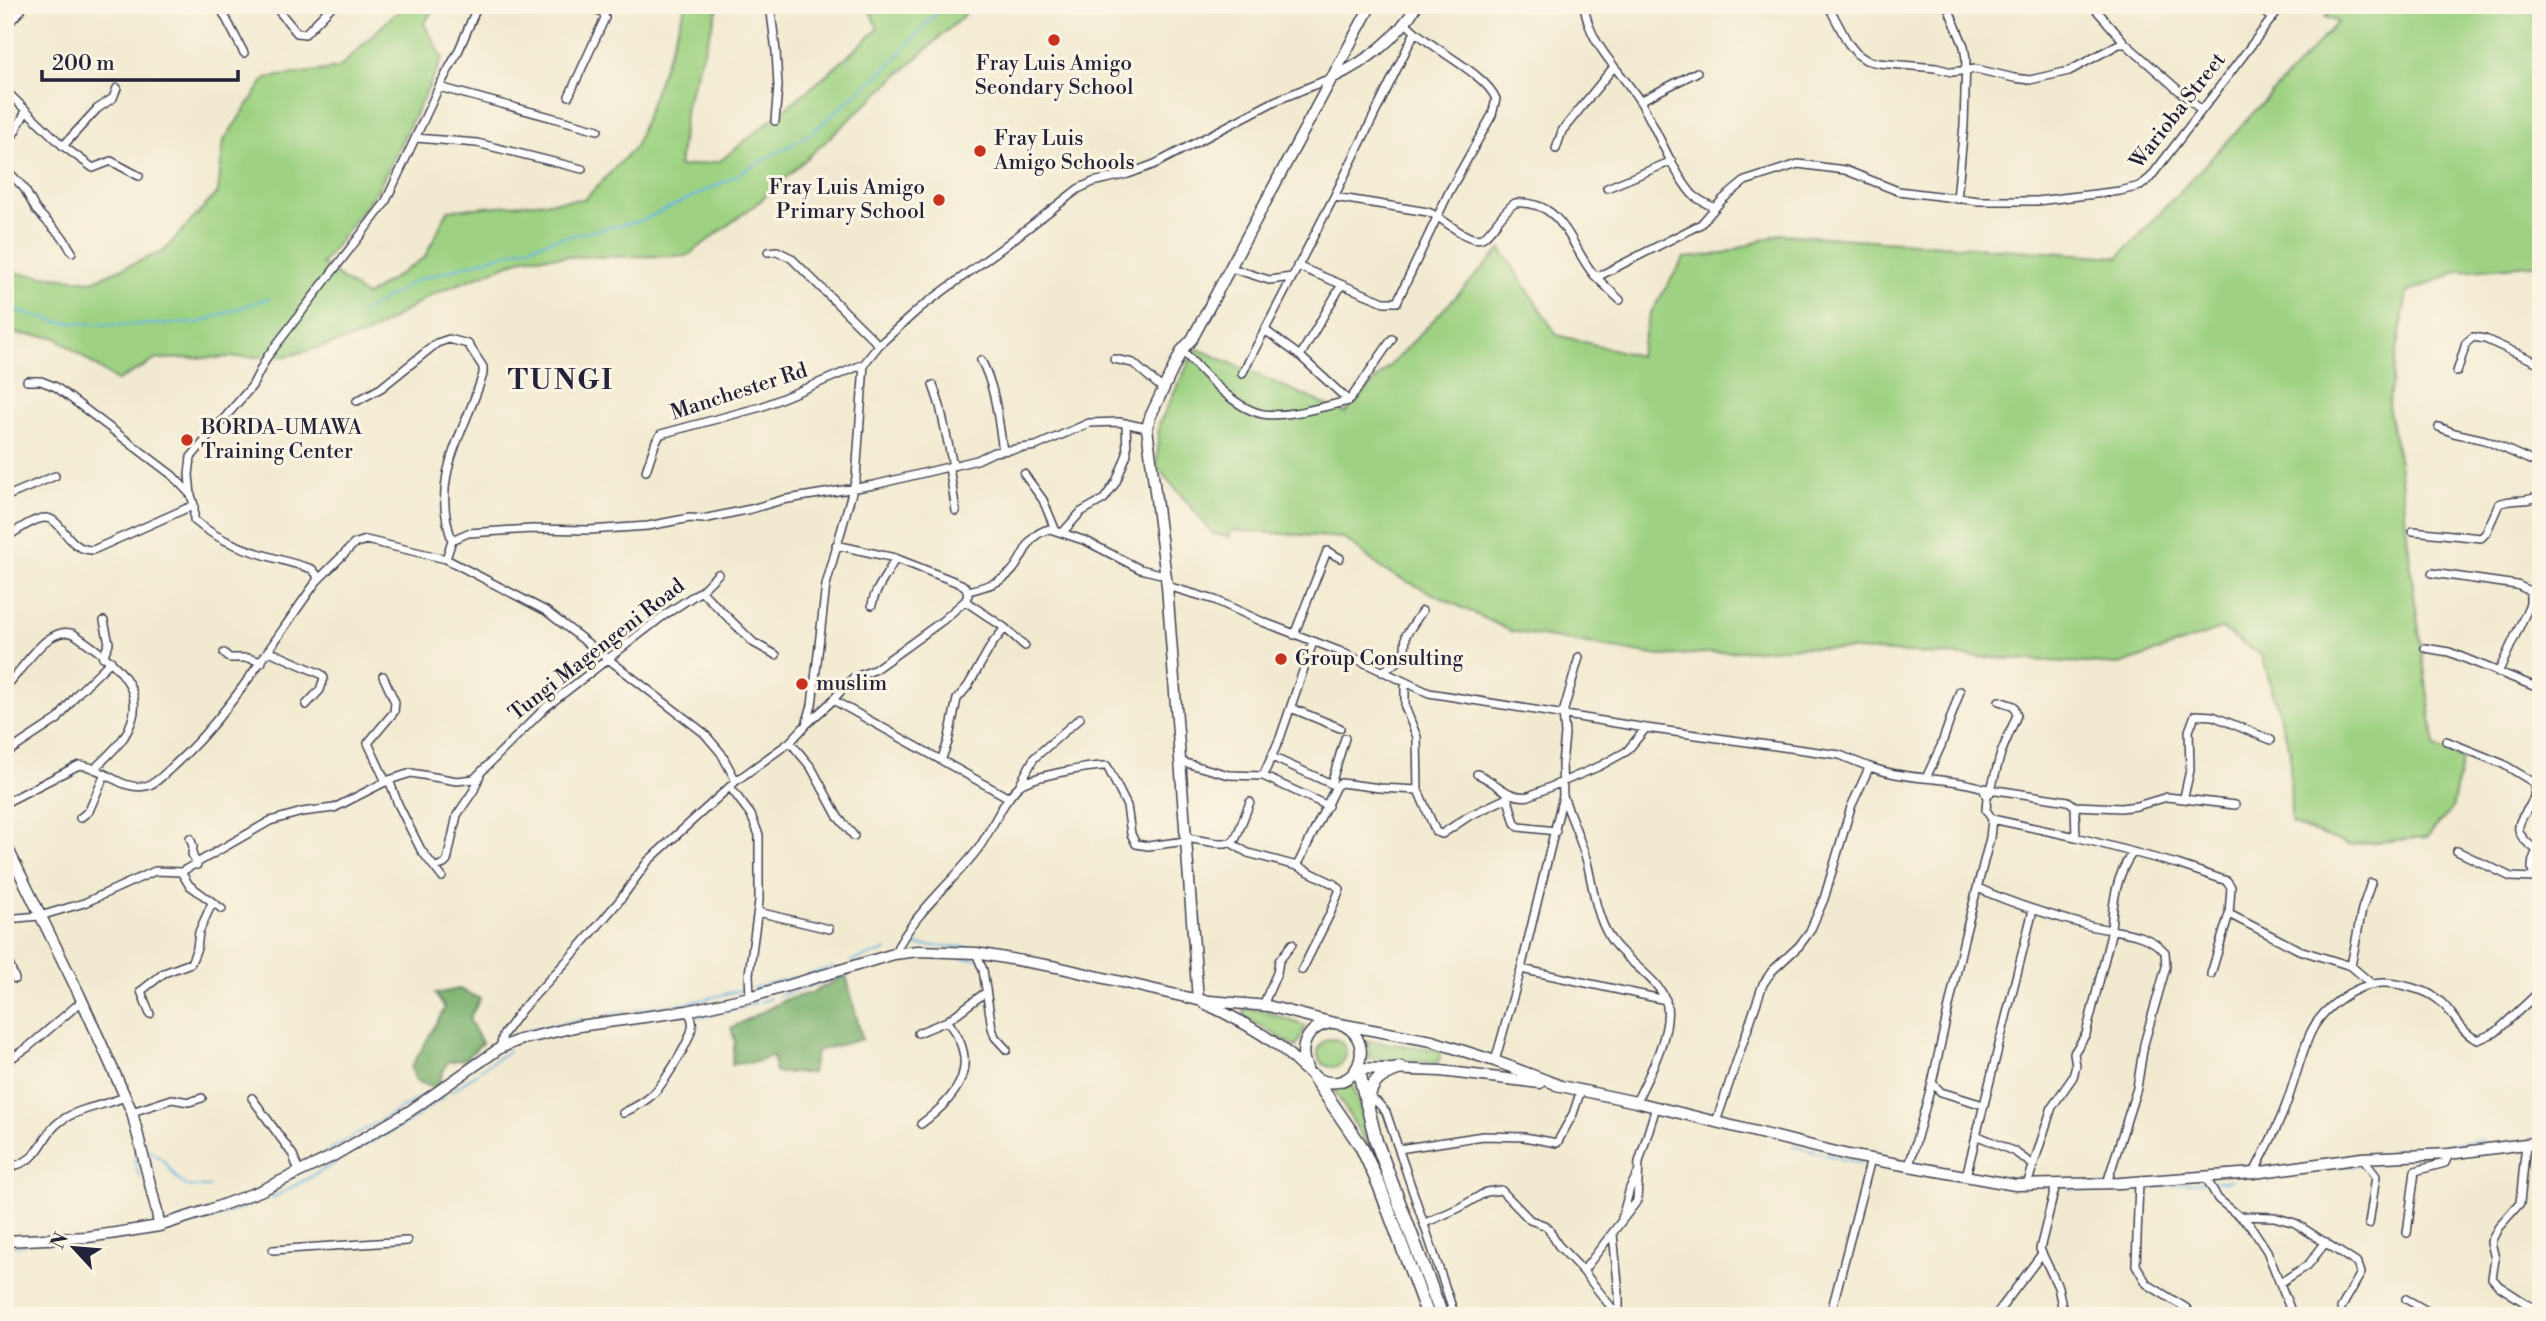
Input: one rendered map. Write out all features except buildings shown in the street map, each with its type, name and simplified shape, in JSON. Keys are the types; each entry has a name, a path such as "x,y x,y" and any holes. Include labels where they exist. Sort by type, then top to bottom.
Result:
{"main road":[{"path":"1198,1000 1182,762 1174,698 1166,580 1147,428 1182,350 1192,340 1371,5"},
{"path":"1332,78 1362,64 1406,23 1417,5"},
{"path":"1192,340 1191,334 1236,250 1249,227 1255,223"},
{"path":"5,843 82,1001 132,1112 159,1226"},
{"path":"5,1241 87,1237 159,1226 260,1191 333,1156 410,1111 500,1048 519,1040 579,1026 687,1011 750,997 894,954 918,951 976,953 1057,967 1198,1000 1263,1005 1432,1041 1561,1086"},
{"path":"1198,1000 1232,1016 1266,1037 1311,1073 1329,1082 1348,1078 1358,1068 1400,1068 1501,1077 1561,1086 1871,1159 2015,1185 2138,1182 2254,1173 2362,1158 2449,1154 2541,1142"},
{"path":"1429,1316 1375,1175 1361,1146 1311,1073 1303,1055 1303,1045 1315,1028 1338,1023 1351,1029 1361,1045 1362,1054 1358,1068 1369,1119 1442,1316"},
{"path":"1369,1119 1368,1100 1373,1084 1378,1077 1400,1068"}],"street":[{"path":"219,5 244,53"},
{"path":"274,5 297,33 305,34 333,5"},
{"path":"315,583 317,575 312,569 232,545 206,531 194,520 189,475 191,457 253,386 267,357 385,203 478,5"},
{"path":"569,96 605,18 604,9 582,5"},
{"path":"770,5 778,86 775,121"},
{"path":"1584,5 1588,25 1613,68 1640,101 1672,162 1692,193 1715,208"},
{"path":"1828,5 1848,43 1866,60 1952,72 1976,69 2030,80 2069,71 2119,44 2126,44"},
{"path":"1947,5 1964,46 1966,71 1957,199"},
{"path":"2092,5 2126,44 2201,110"},
{"path":"2255,5 2272,18"},
{"name":"Warioba Street","path":"1594,275 1607,273 1701,224 1745,181 1798,164 1845,170 1898,191 2002,202 2037,201 2140,186 2150,178 2283,5"},
{"path":"5,27 22,9"},
{"path":"1297,266 1384,302 1397,302 1415,260 1440,216 1449,192 1492,115 1496,99 1491,90 1406,23"},
{"path":"1241,374 1334,197 1415,32"},
{"path":"1556,149 1562,131 1613,68"},
{"path":"1640,101 1697,72"},
{"path":"806,725 812,705 826,585 854,489 864,364 879,345 920,308 1078,189 1155,164 1275,102 1332,78"},
{"path":"439,87 598,130"},
{"path":"63,146 97,109 113,98 117,88"},
{"path":"5,90 63,146 93,168 111,161 139,176"},
{"path":"5,150 26,111"},
{"path":"416,138 477,143 582,169"},
{"path":"1607,188 1672,162"},
{"path":"5,168 24,188 36,210 57,230 72,252"},
{"path":"1334,197 1418,209 1440,216 1466,237 1478,240 1484,237 1515,203 1542,208 1561,222 1594,275 1620,300"},
{"path":"768,252 777,251 790,258 879,345"},
{"path":"1231,268 1269,280 1292,277"},
{"path":"1300,356 1341,286"},
{"path":"1265,330 1300,356 1349,401"},
{"path":"2456,372 2466,343 2473,337 2485,339 2541,364"},
{"path":"357,401 381,388 437,343 449,339 468,344 483,367 483,374 446,471 446,519 452,540 446,559"},
{"path":"1182,350 1208,379 1250,410 1280,415 1349,401 1392,339"},
{"path":"1114,359 1133,363 1163,389"},
{"path":"981,360 989,376 998,408 1003,451"},
{"name":"Manchester Rd","path":"646,471 661,434 761,407 864,364"},
{"path":"27,381 41,381 56,387 162,467 191,495"},
{"path":"933,385 940,406 956,510"},
{"path":"452,540 468,533 532,529 589,530 648,526 690,518 703,519 782,500 854,489 1003,451 1036,446 1089,423 1126,423 1147,428"},
{"path":"1059,531 1081,512 1104,499 1116,482 1127,454 1126,423"},
{"path":"2439,427 2485,440 2541,465"},
{"path":"1024,474 1043,500 1059,531"},
{"path":"5,497 55,476"},
{"path":"2413,531 2481,538 2499,504 2513,499 2530,501 2541,494"},
{"path":"5,538 46,518 53,521 74,545 86,551 93,550 194,505"},
{"path":"968,591 996,583 1008,575 1033,536 1043,530 1059,531 1086,541 1128,564 1443,697 1840,755 1869,768 1926,778 1945,778 1987,789 2055,799 2075,806 2121,808 2167,797 2235,805"},
{"path":"5,803 72,767 87,766 133,786 144,787 157,780 188,752 242,691 315,583 354,544 366,540 446,559 546,611 704,733 721,753 759,835 758,912 750,974 750,997"},
{"path":"836,545 895,558 961,584 968,591"},
{"path":"1294,635 1326,551 1340,558"},
{"path":"872,605 895,558"},
{"path":"2432,573 2516,585 2530,591 2530,604 2498,673"},
{"name":"Tungi Magengeni Road","path":"436,867 447,861 457,815 474,790 480,775 515,736 546,707 663,616 701,591 718,574"},
{"path":"701,591 754,643 776,655"},
{"path":"500,1048 503,1035 522,1009 620,900 648,861 733,783 790,742 853,678 874,670 965,601 968,591"},
{"path":"965,601 1005,628 1025,646"},
{"path":"2530,604 2541,612"},
{"path":"1382,672 1401,659 1406,635 1422,611"},
{"path":"5,754 53,724 107,659 109,643 104,621"},
{"path":"942,758 948,743 957,699 1005,628"},
{"path":"5,687 27,659 58,633 74,634 107,659 131,685 135,705 125,735 94,769"},
{"path":"1263,776 1291,708 1313,642"},
{"path":"2425,648 2449,652 2541,689"},
{"path":"269,651 321,674 324,678 320,690 306,705"},
{"path":"224,653 229,657 262,662"},
{"path":"1495,1061 1556,831 1563,796 1563,713 1579,657"},
{"path":"383,676 395,702 394,712 368,743 421,850 442,877"},
{"path":"1405,683 1405,711 1417,737 1418,790 1439,835 1507,795 1520,798 1628,751 1646,728"},
{"path":"1926,778 1941,746 1959,691"},
{"path":"834,699 1009,798"},
{"path":"1909,1166 1932,1083 1990,838 1992,819 1986,810 1987,789 2017,715 2014,706 1999,701"},
{"path":"1291,708 1340,728"},
{"path":"2184,797 2190,770 2189,731 2195,715 2213,716 2271,740"},
{"path":"894,954 928,902 980,846 1038,754 1080,718"},
{"path":"1297,866 1328,806 1345,738"},
{"path":"2446,741 2503,764 2533,782 2536,791 2518,826 2518,832 2521,838 2539,848 2531,871 2533,878 2541,886"},
{"path":"790,742 811,766 838,817 854,836"},
{"path":"1272,757 1334,785 1341,783 1418,790"},
{"path":"1182,762 1229,775 1263,776 1328,806"},
{"path":"1019,785 1085,767 1107,766 1127,806 1134,841 1140,845 1186,839 1217,844 1231,843 1248,853 1297,866 1340,889 1302,970"},
{"path":"1716,1122 1763,984 1772,971 1807,937 1817,917 1851,807 1869,768"},
{"path":"80,818 89,811 104,774"},
{"path":"5,919 40,916 94,900 151,872 181,872 270,821 302,812 334,808 387,781 411,774 457,780 474,779 480,775"},
{"path":"1477,774 1492,780 1507,795 1515,823 1520,827 1556,831"},
{"path":"1563,796 1587,862 1609,937 1623,955 1662,992 1666,1000 1667,1013 1662,1036 1654,1063 1636,1102"},
{"path":"1231,843 1236,838 1250,802"},
{"path":"2075,806 2076,837"},
{"path":"1992,819 2133,852 2227,881 2231,887 2229,914 2211,974"},
{"path":"190,838 194,846 192,854 197,864"},
{"path":"2457,851 2511,877 2533,878"},
{"path":"2027,1185 2052,1107 2073,1077 2076,1065 2074,1053 2084,1041 2111,930 2112,908 2120,876 2133,852"},
{"path":"181,872 190,885 222,909"},
{"path":"2351,967 2362,909 2371,883"},
{"path":"1978,888 2033,910 2152,941 2165,952 2164,976 2144,1044 2137,1088 2107,1183"},
{"path":"150,1014 141,991 164,973 191,963 199,932 212,903"},
{"path":"1966,1176 2033,910"},
{"path":"758,912 829,929"},
{"path":"2229,914 2299,950 2351,967 2373,985"},
{"path":"1263,1005 1276,977 1279,961 1292,944"},
{"path":"976,953 983,970 995,1037 1007,1050"},
{"path":"5,954 15,979"},
{"path":"1521,970 1666,1000"},
{"path":"2254,1173 2286,1106 2311,1031 2330,1007 2363,987 2398,984 2437,997 2449,1008 2466,1032 2478,1040 2496,1032 2541,990"},
{"path":"918,1032 947,1021 986,992"},
{"path":"5,1062 27,1048 82,1001"},
{"path":"623,1113 652,1095 672,1066 692,1029 693,1021 687,1011"},
{"path":"921,1124 951,1099 963,1076 962,1054 957,1035 947,1021"},
{"path":"1932,1083 1941,1092 1983,1105"},
{"path":"1399,1149 1483,1136 1524,1137 1558,1143 1573,1114 1581,1090"},
{"path":"5,1168 32,1158 61,1120 124,1097"},
{"path":"132,1112 172,1099 189,1102 202,1098"},
{"path":"252,1098 293,1155 299,1172"},
{"path":"1368,1100 1383,1107 1455,1316"},
{"path":"1583,1271 1637,1200 1642,1153 1656,1107"},
{"path":"1976,1135 2015,1152 2033,1165"},
{"path":"2526,1144 2520,1203 2498,1228 2491,1242 2495,1259 2492,1279 2541,1313"},
{"path":"2407,1233 2415,1171 2445,1163 2449,1154"},
{"path":"2362,1158 2376,1175 2369,1224"},
{"path":"1830,1316 1871,1159"},
{"path":"2205,1176 2218,1199 2250,1225 2267,1251 2293,1316"},
{"path":"2138,1182 2136,1265 2147,1284 2186,1308 2193,1316"},
{"path":"2056,1184 2041,1243 2041,1255 2058,1287 2064,1316"},
{"path":"1425,1223 1486,1192 1501,1189 1530,1220 1548,1228 1558,1245 1583,1271 1618,1316"},
{"path":"2239,1216 2286,1219 2358,1264 2361,1269 2341,1308"},
{"path":"1613,1234 1619,1293 1618,1316"},
{"path":"273,1250 407,1241"},
{"path":"2280,1283 2308,1265 2326,1242"},
{"path":"1994,1316 2041,1255"},
{"path":"2406,1299 2435,1316"}],"green space":[{"path":"404,5 436,5 424,24 443,58 378,189 322,264 366,296 425,257 448,210 585,199 635,147 686,5 719,5 686,105 679,167 720,161 823,78 878,29 867,5 975,5 760,201 687,256 527,257 431,295 368,334 288,356 157,359 117,381 55,337 5,333 5,272 92,281 164,251 218,192 224,140 266,78 339,68"},
{"path":"2334,5 2541,5 2541,264 2459,271 2407,293 2388,405 2399,463 2435,747 2462,759 2452,809 2427,837 2349,845 2291,823 2290,750 2262,656 2221,629 2120,665 1803,647 1660,656 1511,631 1385,571 1344,538 1231,530 1230,537 1214,534 1157,467 1159,424 1196,348 1345,413 1501,249 1557,335 1639,356 1650,314 1684,258 1722,254 1780,234 2119,257 2338,22 2325,17"},
{"path":"846,975 862,1039 816,1051 812,1073 775,1073 773,1055 757,1062 732,1064 735,1041 731,1028 787,999 812,993"},
{"path":"459,989 480,999 469,1019 482,1043 465,1059 447,1062 436,1089 416,1081 411,1068 445,1008 435,994"},
{"path":"1244,1009 1260,1010 1306,1026 1296,1047 1244,1016"},
{"path":"1332,1039 1342,1043 1346,1053 1342,1063 1332,1067 1322,1063 1318,1053 1322,1043"},
{"path":"1368,1041 1439,1050 1440,1059 1436,1063 1369,1059"},
{"path":"1352,1083 1374,1156 1334,1090"}],"waterway":[{"path":"360,314 417,280 555,239 641,221 728,180 810,134 886,68 944,5"},
{"path":"5,308 59,322 118,325 197,323 269,298"},
{"path":"908,945 969,947"},
{"path":"851,961 887,950"},
{"path":"913,957 923,956"},
{"path":"887,962 907,958"},
{"path":"960,958 975,959"},
{"path":"862,969 881,964"},
{"path":"805,975 833,967"},
{"path":"779,996 850,973"},
{"path":"753,988 796,977"},
{"path":"635,1010 684,1004 746,989"},
{"path":"762,1002 770,998"},
{"path":"696,1015 703,1017 756,1003"},
{"path":"605,1016 626,1011"},
{"path":"525,1031 585,1019"},
{"path":"480,1070 509,1051"},
{"path":"451,1092 477,1073"},
{"path":"316,1158 422,1096"},
{"path":"406,1124 445,1096"},
{"path":"344,1157 403,1125"},
{"path":"1779,1132 1869,1153"},
{"path":"2387,1152 2483,1140"},
{"path":"1792,1146 1862,1164"},
{"path":"148,1150 164,1161 178,1180 187,1186 210,1187"},
{"path":"134,1157 139,1177"},
{"path":"272,1198 336,1163"},
{"path":"2314,1170 2361,1164"},
{"path":"1878,1167 1889,1168"},
{"path":"2213,1182 2232,1180"},
{"path":"2143,1188 2202,1182"},
{"path":"2070,1189 2132,1189"},
{"path":"118,1238 186,1226 252,1204"},
{"path":"94,1241 112,1239"},
{"path":"5,1247 25,1245"}],"place":[{"name":"Fray Luis Amigo Seondary School","path":"1054,40"},
{"name":"Fray Luis Amigo Schools","path":"980,151"},
{"name":"Fray Luis Amigo Primary School","path":"939,200"},
{"name":"BORDA-UMAWA Training Center","path":"187,440"},
{"name":"Group Consulting","path":"1281,659"},
{"name":"muslim","path":"802,684"}],"district":[{"name":"TUNGI","path":"561,380"}]}
